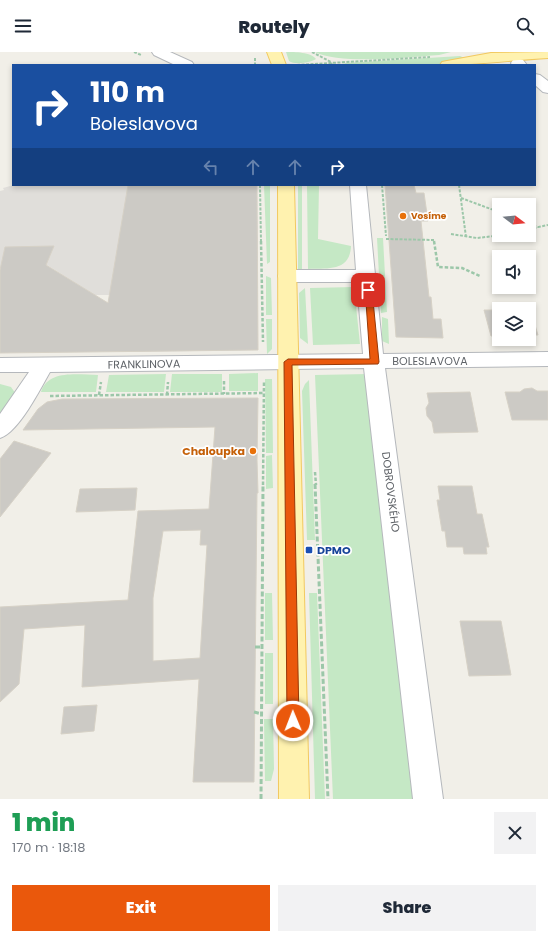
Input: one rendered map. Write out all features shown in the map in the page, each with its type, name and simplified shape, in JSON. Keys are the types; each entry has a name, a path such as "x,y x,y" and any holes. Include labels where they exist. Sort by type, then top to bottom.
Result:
{"main road":[{"path":"442,61 548,54"},
{"path":"267,55 278,64"},
{"path":"519,64 548,62"},
{"path":"286,186 294,799"}],"street":[{"path":"159,52 185,64"},
{"path":"536,79 548,89"},
{"name":"DOBROVSKÉHO","path":"358,186 374,362 428,799"},
{"path":"287,276 367,276"},
{"name":"BOLESLAVOVA","path":"288,362 548,359"},
{"name":"FRANKLINOVA","path":"0,365 288,362"},
{"path":"0,430 20,404 44,364"}],"path":[{"path":"312,52 332,62"},
{"path":"306,64 332,62 442,61"},
{"path":"260,186 263,344"},
{"path":"382,186 386,246"},
{"path":"459,186 466,237"},
{"path":"461,198 492,209"},
{"path":"538,227 548,225"},
{"path":"451,234 466,237 492,237"},
{"path":"386,239 434,240 438,267 462,268 480,276"},
{"path":"261,799 264,380"},
{"path":"44,396 264,394"},
{"path":"315,465 328,799"},
{"path":"255,647 262,647"},
{"path":"254,712 262,714"}],"shaded area":[{"path":"12,186 256,186 258,244 258,350 133,352 137,321 124,295 95,295 47,265 1,266 0,269 0,191 4,190 3,188"}],"green space":[{"path":"286,52 307,54 316,59 310,62 295,63 289,61"},
{"path":"315,52 451,52 439,55 358,59 327,56"},
{"path":"460,56 467,59 440,64 342,64"},
{"path":"264,186 270,186 270,262 267,264"},
{"path":"298,186 302,186 302,269 298,269"},
{"path":"307,186 319,186 318,239 351,246 350,254 347,260 336,267 308,269"},
{"path":"377,238 383,238 387,312 381,313"},
{"path":"266,276 271,278 272,315 266,315"},
{"path":"354,287 360,344 313,345 310,288"},
{"path":"305,288 308,344 300,338 299,293"},
{"path":"382,317 388,319 389,344 382,341"},
{"path":"266,319 272,319 272,349 267,354"},
{"path":"258,373 258,391 229,391 229,374"},
{"path":"73,374 98,375 96,392 41,392 50,380 57,377"},
{"path":"166,374 164,392 106,392 109,375"},
{"path":"172,374 222,374 222,392 170,392"},
{"path":"368,374 414,799 333,799 315,375"},
{"path":"265,379 272,379 273,453 266,453"},
{"path":"309,380 315,540 307,540 302,391 305,384"},
{"path":"0,384 11,387 18,397 0,418"},
{"path":"272,455 273,488 266,489 266,456"},
{"path":"265,593 272,593 273,640 265,640"},
{"path":"309,593 317,593 325,799 315,799"},
{"path":"265,653 273,653 273,704 265,704"},
{"path":"264,719 273,719 274,769 271,781 265,781"}],"building":[{"path":"128,186 257,186 258,350 0,353 0,270 5,247 54,246 46,265 108,303"},
{"path":"385,186 414,186 416,193 424,193 428,221 421,221 429,297 431,297 433,319 441,319 443,338 396,337"},
{"path":"484,310 492,310 491,336"},
{"path":"532,388 537,391 548,391 548,420 512,420 505,392 520,392 524,389"},
{"path":"470,392 478,432 434,433 432,422 427,416 426,408 429,403 427,393"},
{"path":"258,398 254,782 193,782 199,679 82,687 85,625 24,629 19,684 0,702 0,607 128,600 138,511 209,509 215,427 23,430 38,409 47,402 62,399","holes":["201,530 200,545 207,545 200,658 153,661 153,598 163,531"]},
{"path":"14,441 51,453 0,517 0,459"},
{"path":"438,486 472,486 477,514 482,514 489,547 486,547 487,554 464,554 463,547 447,547 445,531 442,531 437,500 440,500"},
{"path":"137,488 135,510 76,512 80,489"},
{"path":"460,621 501,621 511,675 469,676"},
{"path":"97,705 94,731 61,734 64,707"}],"place":[{"name":"Vosíme","path":"403,216"},
{"name":"Chaloupka","path":"253,451"},
{"name":"DPMO","path":"309,550"}],"route":[{"path":"293,721 288,362 374,362 368,290"}]}
